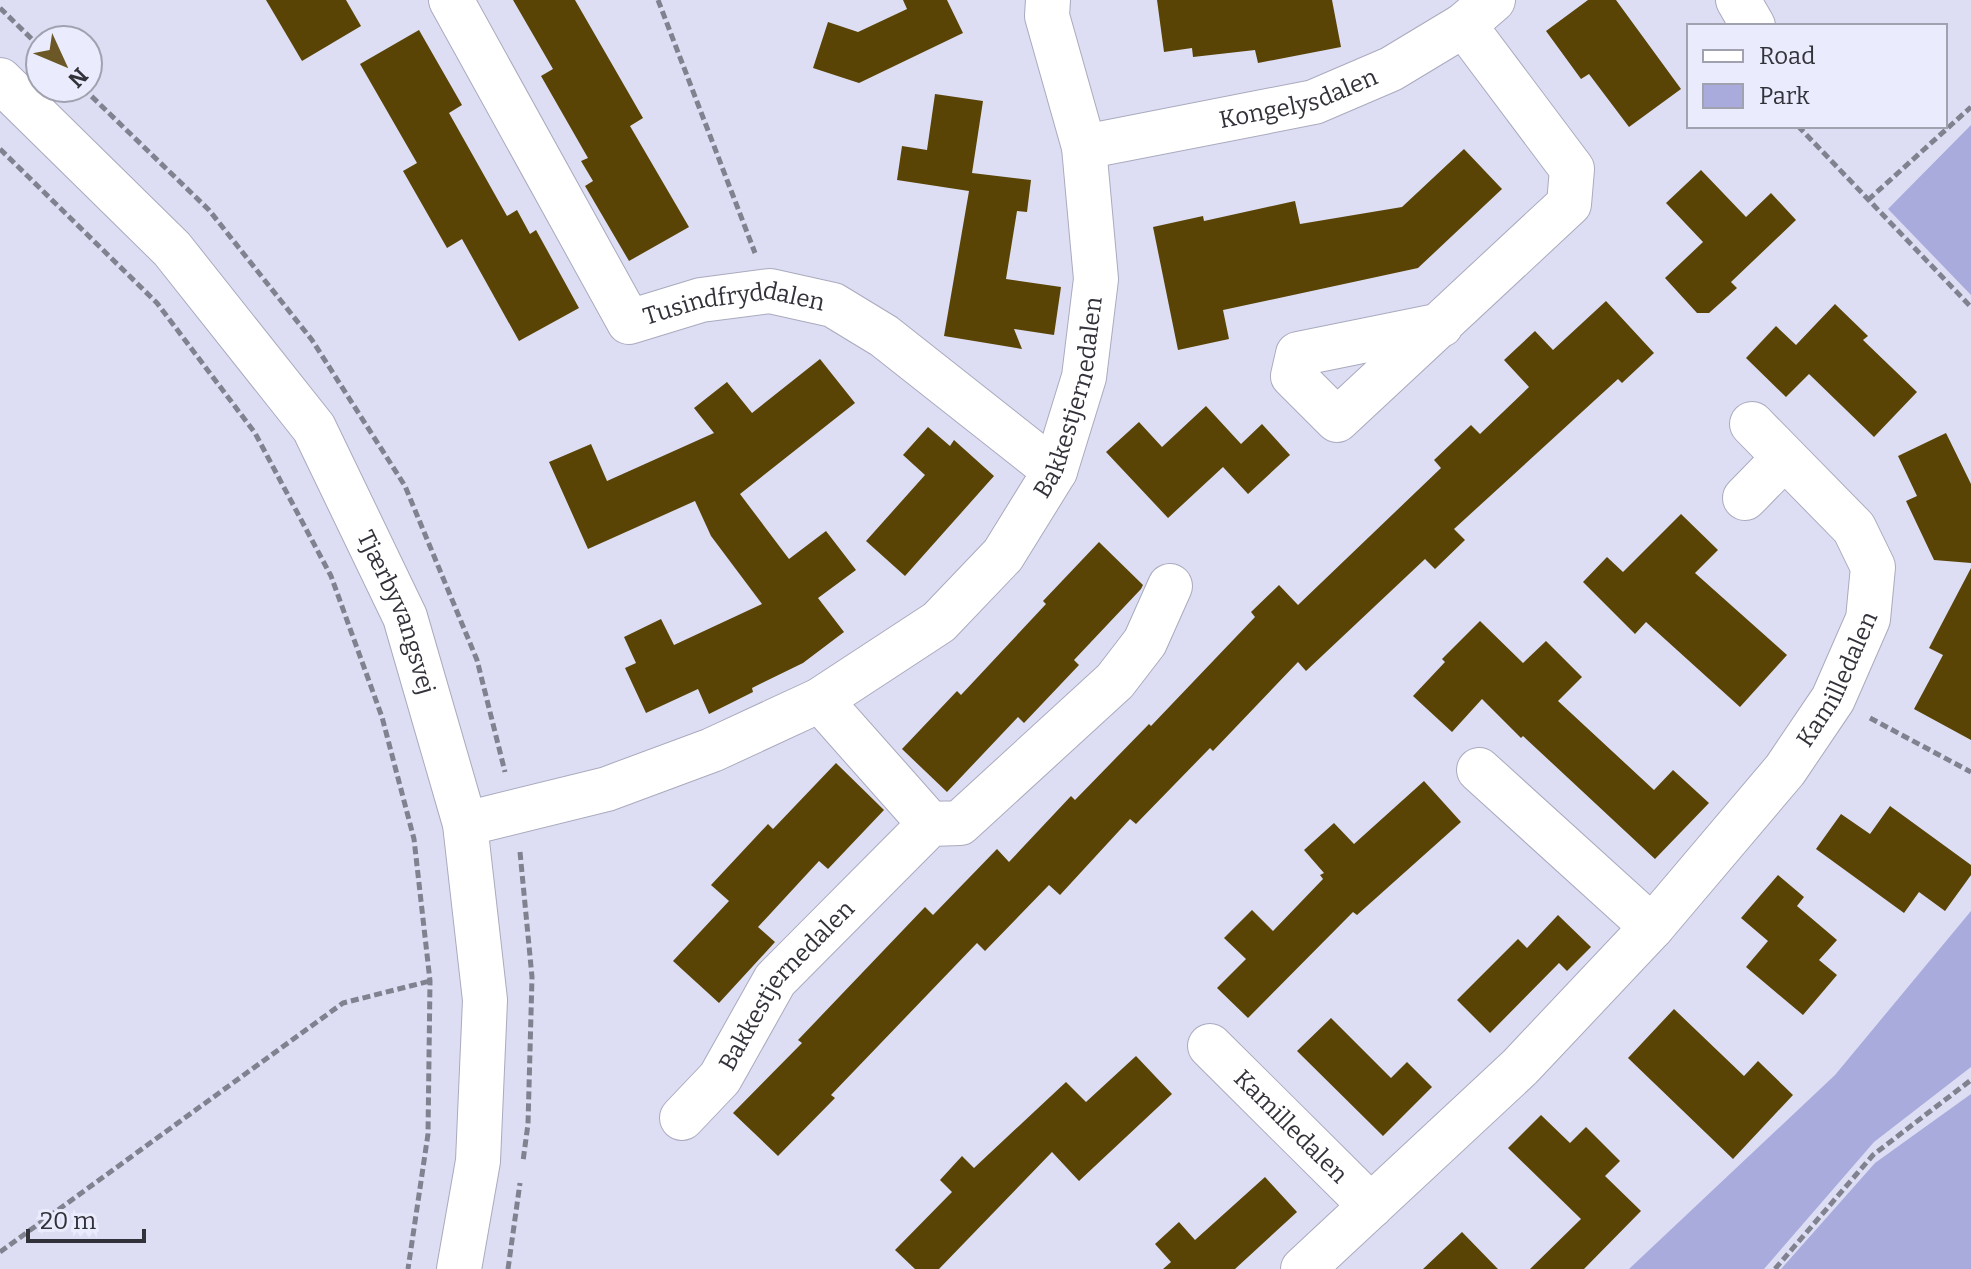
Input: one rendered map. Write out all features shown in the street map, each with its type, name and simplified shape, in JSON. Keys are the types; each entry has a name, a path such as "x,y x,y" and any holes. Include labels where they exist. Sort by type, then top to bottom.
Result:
{"street":[{"name":"Tusindfryddalen","path":"451,0 629,322 701,300 770,291 833,305 884,336 1055,471"},
{"path":"1738,0 1752,24"},
{"name":"Bakkestjernedalen","path":"465,824 607,789 712,750 820,700 939,622 1003,555 1055,471 1084,377 1096,279 1084,147 1043,5"},
{"path":"1441,325 1569,204 1572,169 1478,12"},
{"name":"Kongelysdalen","path":"1084,147 1314,102 1391,69 1478,12"},
{"name":"Tjærbyvangsvej","path":"0,80 172,249 314,428 405,617 465,824 485,1000 478,1161 459,1269"},
{"name":"Kamilledalen","path":"1303,1269 1520,1067 1652,927 1785,770 1833,699 1868,619 1873,567 1854,528 1752,424"},
{"path":"1745,498 1784,458"},
{"path":"820,700 930,824 960,823 1115,681 1145,642 1170,586"},
{"path":"1479,770 1652,927"},
{"name":"Bakkestjernedalen","path":"682,1118 720,1078 775,980 930,824"},
{"name":"Kamilledalen","path":"1210,1046 1371,1206"}],"path":[{"path":"658,0 770,291"},
{"path":"0,8 24,31"},
{"path":"1868,200 1971,107"},
{"path":"1800,128 1971,307"},
{"path":"0,149 157,303 255,433 331,576 382,717 414,839 430,981 428,1134 408,1269"},
{"path":"1833,699 1971,772"},
{"path":"0,1252 343,1003 430,981"},
{"path":"1775,1269 1873,1155 1971,1080"}],"green space":[{"path":"1971,125 1971,295 1888,209"},
{"path":"1971,911 1971,1067 1874,1142 1764,1269 1629,1269 1835,1075"},
{"path":"1971,1094 1971,1269 1781,1269 1875,1163"}],"building":[{"path":"266,0 346,0 361,26 302,61"},
{"path":"513,0 575,0 643,118 630,126 689,227 629,261 585,186 593,181 581,161 588,158 541,76 553,69"},
{"path":"903,0 947,0 963,33 859,83 813,68 828,22 858,32 907,9"},
{"path":"1157,0 1332,0 1341,47 1258,63 1255,50 1193,57 1192,48 1164,52"},
{"path":"1588,0 1616,0 1681,89 1629,127 1589,74 1581,79 1546,31"},
{"path":"419,30 462,105 449,113 507,216 517,210 530,234 536,230 579,308 519,341 462,239 447,248 403,171 417,163 360,64"},
{"path":"935,94 983,101 972,173 1031,180 1027,212 1017,211 1006,279 1061,287 1054,335 1014,329 1022,349 944,336 969,191 897,180 902,146 927,150"},
{"path":"1464,149 1502,189 1418,268 1223,310 1229,339 1178,350 1153,227 1203,216 1204,221 1295,201 1300,224 1402,207"},
{"path":"1701,170 1746,217 1771,193 1796,220 1731,282 1737,288 1709,313 1697,313 1665,278 1703,242 1666,203"},
{"path":"1606,301 1654,353 1622,383 1618,379 1454,529 1465,540 1435,569 1425,559 1306,671 1298,662 1213,751 1210,748 1136,824 1130,819 1060,895 1049,885 985,951 977,943 831,1095 835,1098 778,1156 733,1113 802,1043 798,1040 925,907 933,915 997,849 1009,862 1071,796 1075,800 1149,724 1151,726 1255,617 1251,612 1279,585 1298,605 1441,468 1434,460 1471,425 1480,434 1529,387 1504,360 1535,331 1553,350"},
{"path":"1835,304 1868,336 1863,340 1917,392 1874,437 1809,374 1786,397 1746,358 1776,326 1796,345"},
{"path":"820,359 855,403 740,494 789,559 826,531 856,570 818,598 844,632 803,663 709,714 698,689 646,713 625,668 636,663 624,637 661,619 674,645 762,604 711,536 695,501 588,549 549,462 591,444 607,481 714,433 694,408 727,382 752,413"},
{"path":"1206,406 1241,444 1262,424 1290,455 1248,494 1223,467 1168,518 1106,452 1139,422 1162,447"},
{"path":"928,427 950,446 954,440 994,476 905,576 866,541 925,475 903,455"},
{"path":"1946,433 1971,484 1971,563 1934,560 1906,501 1917,496 1898,456"},
{"path":"1681,514 1718,550 1695,573 1787,655 1740,707 1646,622 1635,634 1583,582 1607,557 1623,572"},
{"path":"1099,542 1143,585 1141,589 1074,660 1079,665 1024,723 1018,717 947,792 902,749 957,691 961,695"},
{"path":"1971,568 1971,740 1914,709 1943,655 1929,648"},
{"path":"1480,621 1523,663 1546,641 1582,677 1558,701 1654,790 1673,770 1709,803 1655,859 1482,699 1452,732 1413,696 1445,662 1442,659"},
{"path":"836,763 884,810 828,869 819,861 758,927 775,942 719,1003 673,961 729,901 711,885 768,824 773,829"},
{"path":"1424,781 1461,822 1357,915 1353,912 1248,1018 1217,988 1246,959 1224,938 1252,910 1273,931 1323,879 1320,875 1324,873 1304,850 1334,823 1354,844"},
{"path":"1890,806 1971,865 1971,875 1945,911 1919,892 1904,913 1816,849 1841,814 1870,834"},
{"path":"1778,875 1804,897 1797,906 1837,940 1819,960 1837,975 1803,1015 1746,967 1768,941 1741,918"},
{"path":"1558,915 1591,947 1567,971 1559,963 1490,1033 1457,1000 1518,939 1527,948"},
{"path":"1674,1009 1744,1076 1758,1061 1793,1095 1733,1159 1628,1058"},
{"path":"1331,1018 1391,1078 1407,1062 1432,1087 1383,1136 1297,1051"},
{"path":"1136,1056 1172,1094 1079,1181 1052,1152 939,1269 915,1269 895,1250 952,1192 940,1180 962,1156 974,1168 1066,1082 1086,1102"},
{"path":"1541,1115 1570,1143 1586,1127 1620,1161 1605,1176 1641,1211 1584,1269 1530,1269 1581,1219 1508,1148"},
{"path":"1265,1177 1297,1212 1235,1269 1163,1269 1171,1262 1155,1244 1179,1222 1195,1240"},
{"path":"1462,1232 1498,1269 1423,1269"}]}
